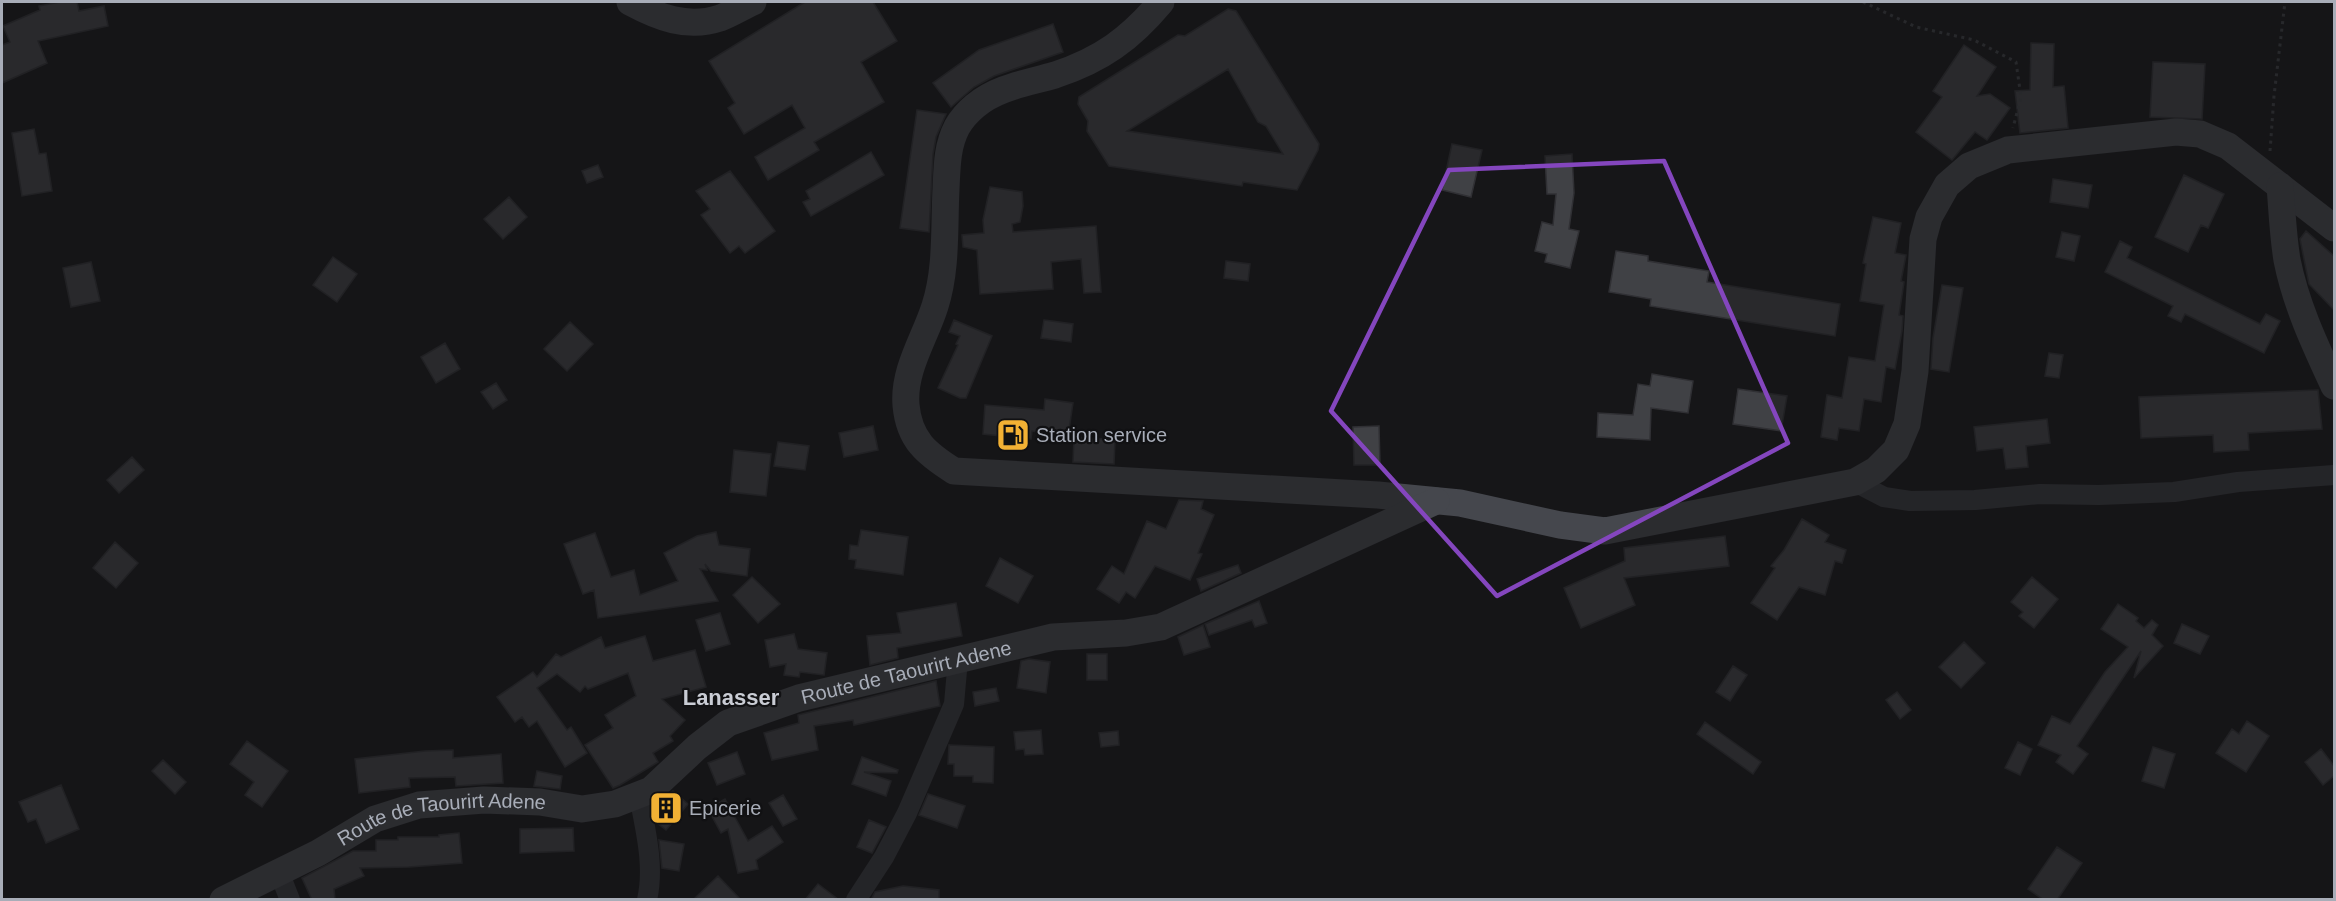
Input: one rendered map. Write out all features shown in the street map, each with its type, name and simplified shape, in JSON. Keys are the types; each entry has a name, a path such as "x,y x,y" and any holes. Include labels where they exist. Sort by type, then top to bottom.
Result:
{"main road":[{"path":"630,2 653,15 687,23 719,18 753,2"},
{"path":"1161,2 1140,27 1097,58 1056,74 998,91 976,106 958,126 947,155 942,272 936,305 909,372 906,405 914,436 929,456 954,471 1378,495 1460,503 1571,527 1605,531 1855,482 1875,470 1896,450 1908,424 1915,371 1923,239 1929,217 1947,185 1969,166 2008,150 2176,132 2200,134 2228,146 2334,228"},
{"path":"2274,181 2295,294 2312,340 2334,386"},
{"name":"Route de Taourirt Adene","path":"224,899 318,853 375,819 419,805 484,800 540,802 582,809 615,804 651,790 697,747 728,723 799,698 1053,637 1126,633 1161,627 1436,501"}],"street":[{"path":"1855,482 1884,497 1901,500 1976,500 2040,494 2099,495 2174,492 2238,482 2334,475"},
{"path":"856,900 884,857 907,813 954,704 958,659"},
{"path":"639,795 650,857 646,900"},
{"path":"279,872 290,900"}],"path":[{"path":"1863,2 1916,27 1974,40 2016,62 2021,97 2008,150"},
{"path":"2274,181 2274,96 2285,2"}],"highlighted area":[{"path":"1664,161 1788,443 1497,596 1331,411 1449,170"}],"building":[{"path":"77,2 79,11 104,6 108,26 38,41 47,63 2,83 2,45 10,42 3,26 40,10 39,6"},
{"path":"805,2 873,2 897,41 861,62 884,102 814,142 819,150 768,180 755,157 805,128 792,105 744,134 728,108 735,103 709,61"},
{"path":"1228,9 1236,11 1319,144 1297,190 1243,182 1242,186 1109,166 1087,131 1088,121 1078,104 1079,97 1178,35 1185,36","holes":["1228,69 1258,122 1266,126 1283,154 1127,131"]},
{"path":"1053,24 1063,52 994,76 974,87 951,107 933,83 979,50"},
{"path":"2031,43 2054,44 2053,87 2064,86 2068,128 2020,133 2015,91 2030,90"},
{"path":"1964,45 1996,67 1977,96 1990,94 2010,108 1987,140 1975,132 1952,160 1916,132 1942,97 1933,91"},
{"path":"2153,62 2205,64 2202,119 2150,117"},
{"path":"917,110 946,114 936,137 933,154 929,232 900,228"},
{"path":"34,129 39,154 46,153 52,191 22,196 12,133"},
{"path":"1452,144 1482,150 1471,197 1442,190"},
{"path":"871,152 884,175 811,216 803,202 810,199 806,191"},
{"path":"1572,154 1574,193 1569,229 1579,231 1570,268 1545,262 1547,254 1535,251 1542,222 1553,225 1556,194 1547,194 1545,156"},
{"path":"598,165 603,177 587,183 582,171"},
{"path":"730,171 775,231 745,253 739,246 730,253 701,215 710,209 696,191"},
{"path":"2184,175 2224,194 2208,228 2201,225 2188,252 2155,237"},
{"path":"2053,179 2092,185 2088,208 2050,202"},
{"path":"990,187 1022,192 1023,206 1020,222 1012,224 1013,232 1096,226 1101,292 1084,293 1081,259 1051,262 1053,289 980,294 977,250 963,247 962,235 984,233 983,220"},
{"path":"509,197 527,217 503,239 484,219"},
{"path":"1873,217 1901,223 1895,253 1906,255 1901,281 1904,282 1899,315 1903,316 1902,331 1895,369 1886,367 1881,402 1864,399 1859,431 1839,428 1837,440 1821,437 1827,395 1842,398 1849,357 1875,361 1884,305 1860,301 1866,264 1863,263"},
{"path":"2306,231 2334,256 2334,310 2309,284 2300,239"},
{"path":"2062,232 2080,236 2074,261 2056,257"},
{"path":"2120,241 2132,247 2127,258 2260,324 2266,314 2280,321 2264,353 2185,314 2181,322 2168,316 2173,306 2105,272"},
{"path":"1616,251 1648,256 1648,261 1709,271 1707,282 1840,304 1835,336 1650,306 1651,299 1609,292"},
{"path":"333,257 357,274 337,302 313,285"},
{"path":"1226,261 1250,264 1248,281 1224,278"},
{"path":"91,262 100,301 71,307 63,268"},
{"path":"1942,285 1963,288 1949,372 1931,369 1933,338"},
{"path":"954,320 992,336 966,398 960,398 938,388 958,345 956,344 960,336 949,332"},
{"path":"1044,320 1073,324 1071,342 1041,338"},
{"path":"570,322 593,344 567,371 544,349"},
{"path":"445,343 460,369 436,383 421,357"},
{"path":"2049,353 2063,355 2059,378 2045,376"},
{"path":"1652,374 1693,381 1688,413 1651,408 1650,440 1597,437 1598,413 1633,415 1638,384 1650,386"},
{"path":"496,383 507,400 493,409 481,392"},
{"path":"1738,389 1787,396 1781,431 1733,424"},
{"path":"2318,390 2322,429 2248,433 2249,450 2214,452 2213,435 2141,438 2139,397"},
{"path":"1045,399 1073,403 1068,436 1032,431 1031,439 983,434 985,405 1044,410"},
{"path":"2047,419 2050,443 2026,446 2028,467 2006,469 2003,448 1977,451 1974,427"},
{"path":"873,426 878,450 844,457 839,433"},
{"path":"1379,426 1380,465 1354,465 1353,427"},
{"path":"1074,438 1115,439 1114,464 1073,462"},
{"path":"778,442 809,446 805,470 774,466"},
{"path":"734,450 771,454 766,496 730,492"},
{"path":"132,457 144,470 119,493 107,480"},
{"path":"1179,500 1203,501 1201,509 1214,515 1198,553 1202,554 1190,580 1155,566 1135,598 1126,592 1119,603 1097,589 1112,566 1124,574 1147,521 1166,529"},
{"path":"1802,519 1829,535 1825,542 1846,550 1842,563 1835,561 1825,595 1799,587 1777,620 1751,603 1775,568 1771,566 1784,550"},
{"path":"861,530 908,537 903,575 855,568 856,560 849,559 850,545 858,546"},
{"path":"716,532 719,545 750,549 747,576 711,571 705,564 707,570 700,569 718,601 598,618 594,590 583,594 564,544 595,533 611,577 634,570 640,595 678,581 664,553 697,536"},
{"path":"1725,536 1729,566 1624,578 1635,605 1581,628 1564,588 1625,561 1624,548"},
{"path":"115,542 138,563 116,588 93,568"},
{"path":"1000,558 1033,576 1018,603 986,586"},
{"path":"1238,565 1241,573 1201,591 1197,579"},
{"path":"752,577 780,604 758,623 733,595"},
{"path":"2032,577 2058,599 2034,628 2019,616 2023,612 2011,602"},
{"path":"1259,601 1267,623 1255,627 1252,620 1209,635 1205,624"},
{"path":"956,603 962,636 897,648 898,658 870,665 867,636 901,633 897,613"},
{"path":"2118,604 2138,618 2136,621 2144,628 2152,620 2158,625 2152,635 2163,646 2134,678 2141,651 2077,746 2088,754 2073,774 2056,762 2061,755 2038,745 2052,716 2070,724 2105,672 2128,647 2101,629"},
{"path":"720,613 730,644 706,651 696,620"},
{"path":"2182,624 2209,636 2200,654 2174,643"},
{"path":"1203,625 1210,647 1184,655 1178,637"},
{"path":"794,634 798,649 827,653 824,675 800,672 799,677 784,675 786,664 770,667 765,640"},
{"path":"645,636 653,661 695,650 706,687 662,699 685,720 670,736 673,741 653,753 658,762 613,788 585,745 613,728 605,715 636,696 628,673 588,689 585,686 580,692 557,674 537,688 567,730 571,727 587,753 565,767 537,721 529,727 522,717 515,722 497,697 533,672 537,677 556,654 561,657 601,637 605,648"},
{"path":"1964,642 1985,663 1961,688 1939,667"},
{"path":"1087,654 1107,654 1107,680 1087,680"},
{"path":"1029,659 1050,662 1046,693 1017,688 1021,661"},
{"path":"1733,666 1747,675 1730,701 1716,692"},
{"path":"936,681 940,706 854,725 853,720 814,726 818,750 772,760 764,733 799,723 798,715"},
{"path":"996,688 999,701 975,706 973,692"},
{"path":"1897,692 1911,710 1900,719 1886,700"},
{"path":"2247,721 2269,736 2246,772 2216,753 2232,729 2239,734"},
{"path":"1705,722 1761,762 1753,774 1697,734"},
{"path":"1041,730 1043,754 1025,755 1024,749 1016,750 1014,732"},
{"path":"1118,731 1119,745 1101,747 1099,733"},
{"path":"247,741 288,771 262,807 245,795 254,782 230,764"},
{"path":"2018,742 2032,749 2020,775 2005,768"},
{"path":"949,745 994,747 993,783 973,782 973,776 954,776 954,764 948,764"},
{"path":"2153,747 2175,754 2164,788 2142,781"},
{"path":"2321,749 2334,766 2334,776 2323,785 2305,762"},
{"path":"453,750 453,758 501,754 503,783 456,786 455,777 409,778 410,787 359,793 355,759"},
{"path":"737,752 745,774 717,785 708,763"},
{"path":"862,757 898,770 897,773 864,772 891,781 886,796 852,784"},
{"path":"163,760 186,782 175,794 152,771"},
{"path":"537,771 562,776 560,789 534,786"},
{"path":"61,785 79,829 46,843 36,819 28,822 19,802"},
{"name":"Epicerie","path":"673,791 688,804 666,830 656,822 653,806"},
{"path":"928,794 965,806 957,828 919,815"},
{"path":"783,795 797,819 783,826 769,803"},
{"path":"725,799 748,841 772,826 783,842 756,860 758,869 738,873 728,829 721,833 708,809"},
{"path":"869,820 886,827 872,853 857,847"},
{"path":"573,828 574,851 520,853 520,829"},
{"path":"459,833 462,863 360,868 364,876 334,889 335,900 312,900 302,878 353,851 376,851 376,840 398,840 398,837 439,837 439,835"},
{"path":"659,840 684,844 679,871 662,868"},
{"path":"2057,847 2082,863 2057,900 2044,900 2028,889"},
{"path":"718,876 741,900 693,900"},
{"path":"818,884 839,900 805,900"},
{"path":"903,886 939,890 939,900 871,900 875,892"}],"place":[{"name":"Station service","path":"1013,435"},
{"name":"Epicerie","path":"666,808"}],"district":[{"name":"Lanasser","path":"731,697"}]}
